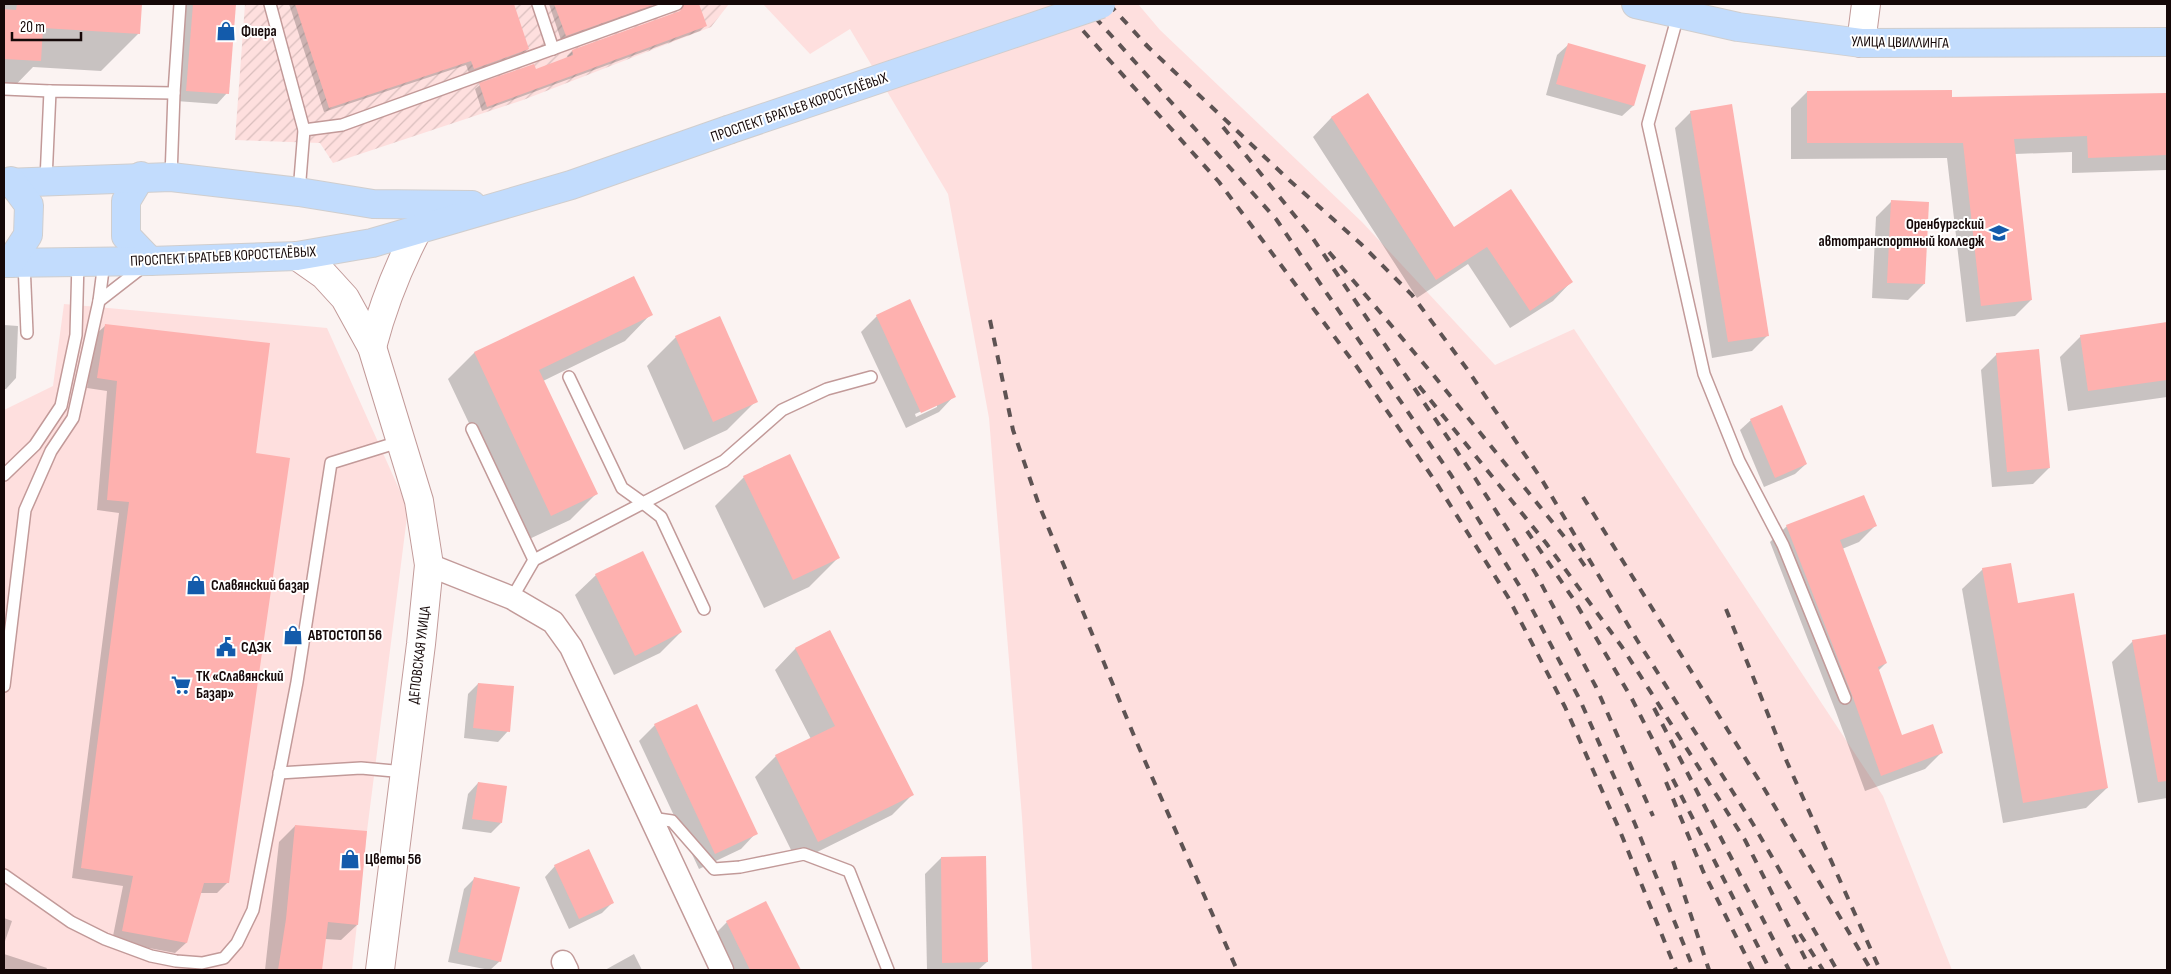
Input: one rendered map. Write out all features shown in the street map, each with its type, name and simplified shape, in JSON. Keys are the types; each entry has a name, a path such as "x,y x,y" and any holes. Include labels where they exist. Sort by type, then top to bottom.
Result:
{"main road":[{"name":"ПРОСПЕКТ БРАТЬЕВ КОРОСТЕЛЁВЫХ","path":"13,263 297,256 372,243 571,185 1101,4"},
{"name":"УЛИЦА ЦВИЛЛИНГА","path":"1636,4 1738,27 1861,43 2167,42"},
{"name":"ПРОСПЕКТ БРАТЬЕВ КОРОСТЕЛЁВЫХ","path":"7,182 141,176 171,177 299,192 373,204 496,206"},
{"path":"141,176 126,201 126,236 150,261"},
{"path":"7,182 29,205 28,235 13,263"}],"street":[{"path":"1861,43 1863,4"},
{"path":"372,347 383,306 398,267 417,231"},
{"name":"ДЕПОВСКАЯ УЛИЦА","path":"297,256 324,275 345,298 372,347 419,501 429,565 380,970"},
{"path":"429,565 512,598 553,622 571,647 722,970"}],"lane":[{"path":"171,177 180,4"},
{"path":"270,4 304,130 299,192"},
{"path":"538,4 553,49"},
{"path":"304,130 342,126 677,4"},
{"path":"1678,15 1648,124 1704,374 1739,461 1783,546 1845,698"},
{"path":"4,89 174,93"},
{"path":"46,180 50,91"},
{"path":"99,301 150,261"},
{"path":"4,686 25,510 51,451 73,418 99,301 91,262"},
{"path":"4,475 35,445 61,406 91,262"},
{"path":"13,263 27,333"},
{"path":"569,377 622,488 661,517 704,609"},
{"path":"512,598 534,560 724,461 782,410 826,389 871,377"},
{"path":"472,429 534,560"},
{"path":"4,875 71,922 105,939 151,956 202,963 224,958 237,943 253,910 297,682 332,463 402,441"},
{"path":"280,773 360,768 405,772"},
{"path":"651,818 672,821 714,868 740,867 804,854 849,871 888,970"}],"shaded area":[{"path":"245,4 729,4 711,27 523,100 333,163 320,143 235,140"},
{"path":"763,4 1138,4 1160,30 1362,222 1495,365 1574,329 1883,796 1952,970 1032,970 1022,817 989,418 948,194 850,29 810,54"},
{"name":"Славянский базар","path":"64,304 327,328 408,509 367,831 352,970 4,970 4,410 53,386"}],"building":[{"path":"17,4 142,4 140,34 43,28 41,61 4,59 4,9 16,10"},
{"path":"193,4 236,4 229,94 186,91"},
{"path":"295,4 514,4 529,49 474,69 471,61 329,108"},
{"path":"554,4 656,4 566,36"},
{"path":"684,4 699,4 707,26 487,107 479,83 534,64 536,69 573,55 572,50 680,11"},
{"path":"1568,43 1646,65 1634,106 1556,84"},
{"path":"1952,90 1952,97 2167,93 2167,155 2088,158 2087,136 2014,139 2032,300 1981,306 1963,143 1807,143 1807,91"},
{"path":"1368,93 1454,227 1511,189 1573,282 1530,311 1487,247 1436,280 1331,117"},
{"path":"1732,104 1769,336 1728,342 1690,111"},
{"path":"1891,200 1929,202 1925,284 1887,283"},
{"path":"634,276 653,315 539,370 598,494 551,516 474,352"},
{"path":"910,299 956,397 921,413 876,315"},
{"path":"720,316 758,402 713,422 675,336"},
{"path":"2167,322 2167,380 2088,391 2080,335"},
{"name":"ТК «Славянский Базар»","path":"105,324 270,343 256,453 290,458 229,883 204,883 187,943 122,931 133,876 81,868 129,502 107,500 117,381 97,378"},
{"path":"2039,349 2050,468 2007,472 1996,353"},
{"path":"1782,405 1807,464 1775,478 1750,419"},
{"path":"790,454 840,558 793,580 743,476"},
{"path":"1864,495 1877,526 1840,540 1887,663 1878,667 1902,735 1933,724 1943,753 1881,776 1852,695 1786,525"},
{"path":"643,551 682,632 635,656 595,574"},
{"path":"2011,563 2018,603 2074,593 2108,788 2023,803 1982,568"},
{"path":"830,630 914,795 818,842 775,755 835,726 795,648"},
{"path":"2167,634 2167,781 2158,782 2132,640"},
{"path":"478,683 514,686 510,732 473,728"},
{"path":"697,704 758,834 715,854 654,724"},
{"path":"478,782 507,786 502,823 472,819"},
{"path":"295,825 367,831 358,925 328,922 322,970 278,970 286,919"},
{"path":"589,849 614,903 579,919 554,865"},
{"path":"986,856 988,962 942,963 941,857"},
{"path":"474,877 520,887 501,962 458,952"},
{"path":"766,901 801,970 750,970 726,921"}],"railway":[{"path":"1059,4 1219,182 1357,367 1437,484 1508,597 1565,707 1620,831 1676,970"},
{"path":"1083,4 1276,219 1451,475 1522,590 1580,700 1635,824 1694,970"},
{"path":"1109,4 1150,49"},
{"path":"1145,44 1288,179 1361,244 1412,295 1467,369 1542,480 1637,640 1753,824 1837,970"},
{"path":"1223,127 1312,237 1475,478 1536,574 1596,687 1653,816"},
{"path":"1329,252 1435,377 1567,540 1589,572"},
{"path":"990,320 1013,430 1039,505 1137,743 1237,970"},
{"path":"1419,386 1546,543 1622,647 1745,840 1811,970"},
{"path":"1583,497 1765,790 1871,970"},
{"path":"1527,531 1574,600 1632,699 1770,970"},
{"path":"1726,609 1787,762 1880,970"},
{"path":"1654,708 1789,970"},
{"path":"1666,782 1703,871 1753,970"},
{"path":"1673,861 1709,970"},
{"path":"1800,934 1823,970"}],"place":[{"name":"Фиера","path":"226,31"},
{"name":"Оренбургский автотранспортный колледж","path":"1999,233"},
{"name":"Славянский базар","path":"196,585"},
{"name":"АВТОСТОП 56","path":"293,635"},
{"name":"СДЭК","path":"226,647"},
{"name":"ТК «Славянский Базар»","path":"181,685"},
{"name":"Цветы 56","path":"350,859"}]}
